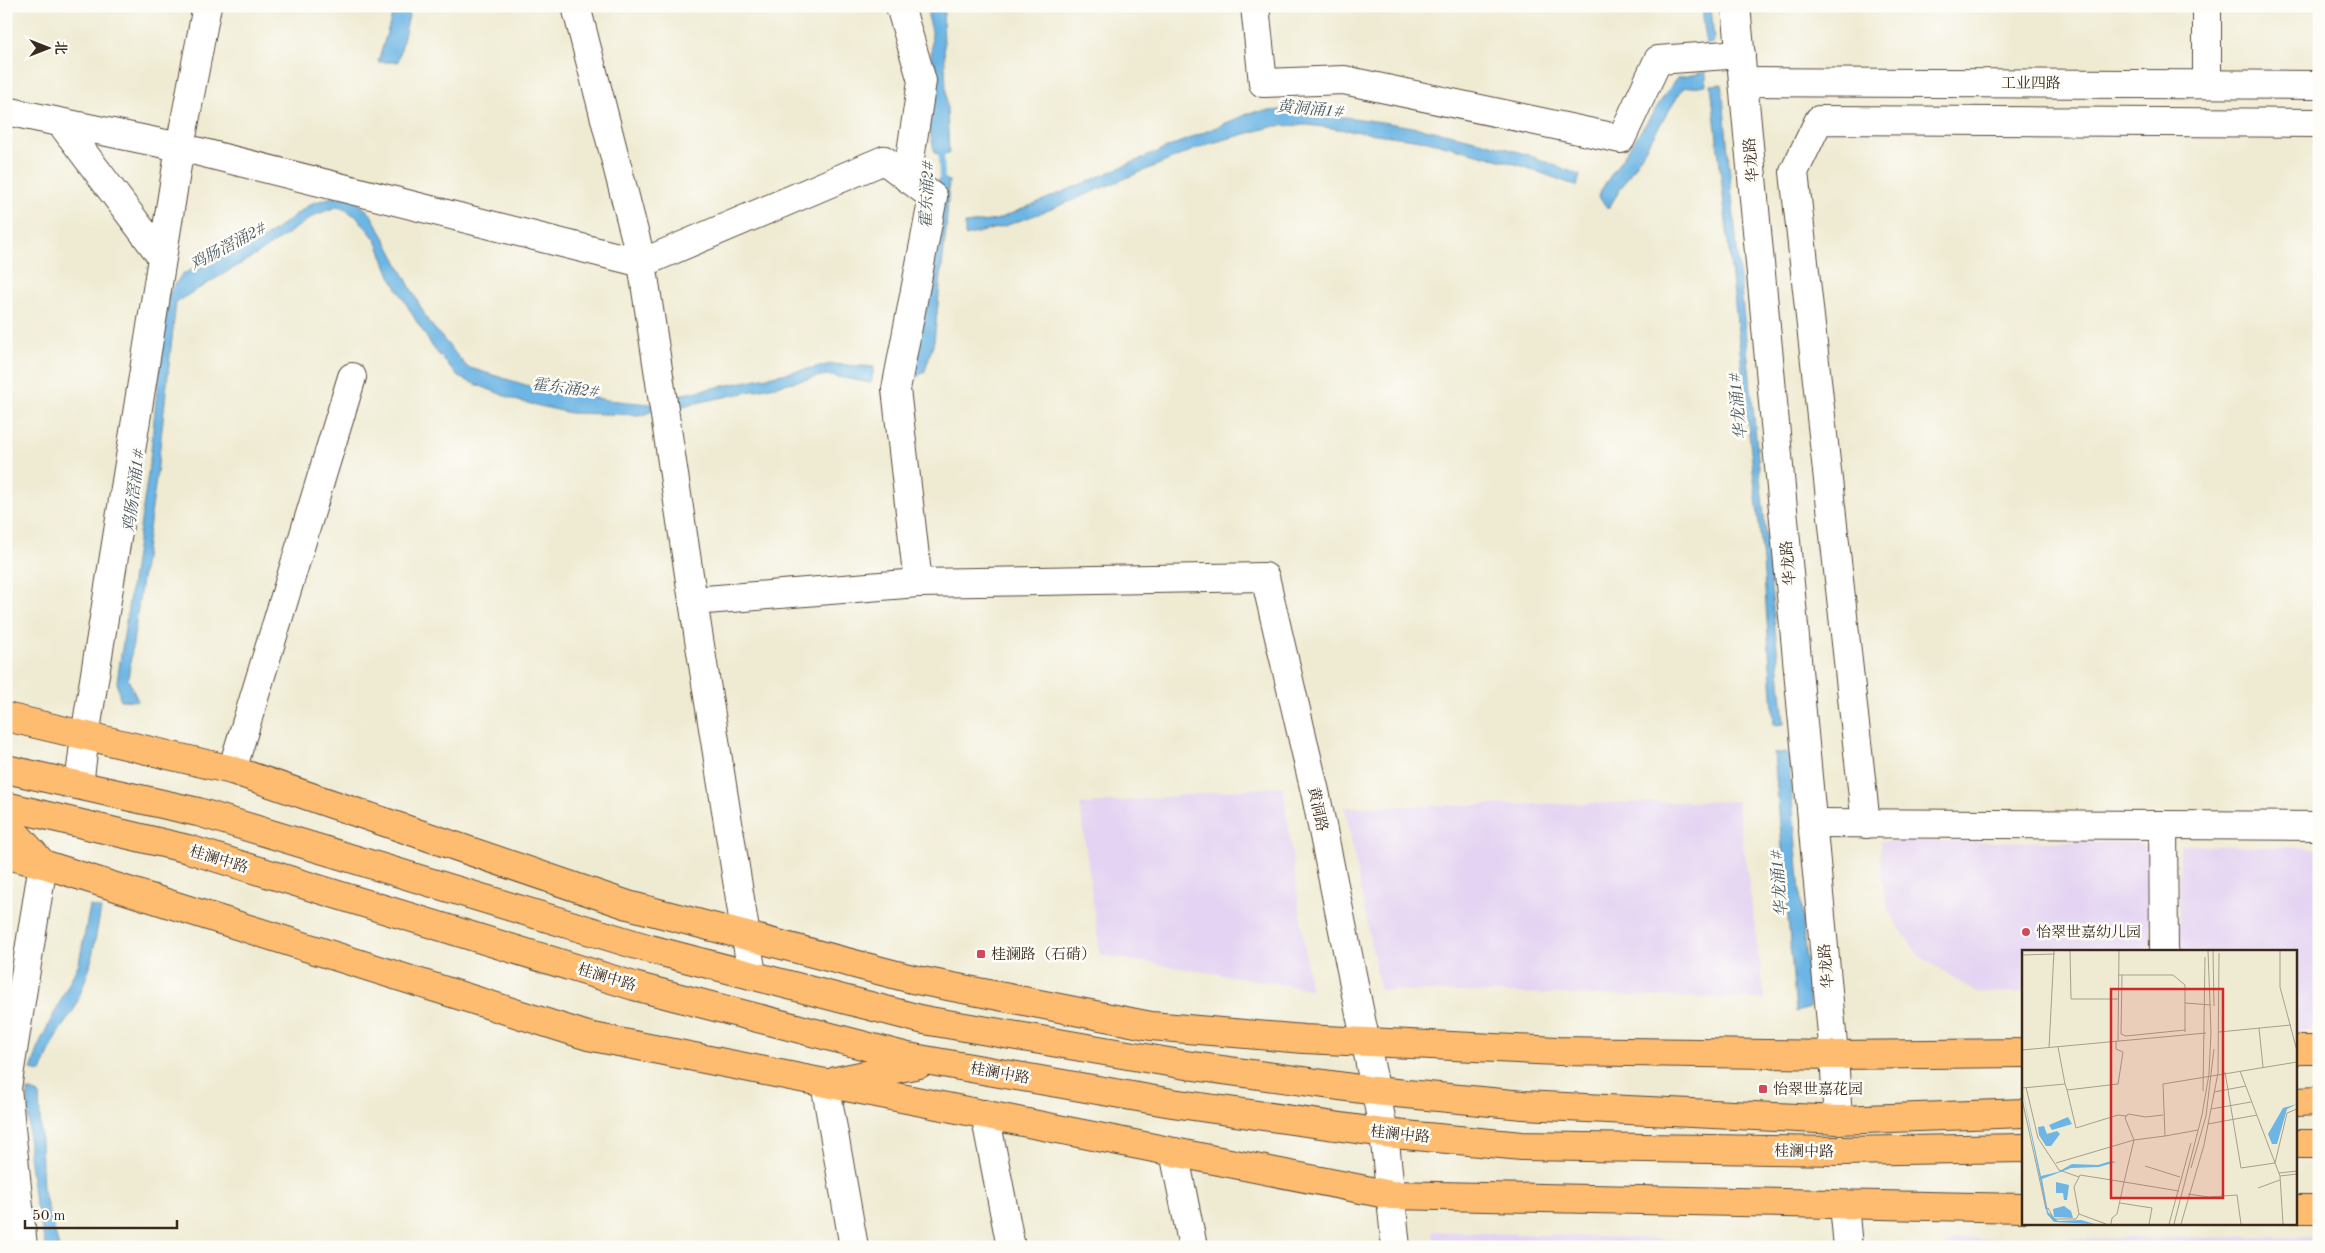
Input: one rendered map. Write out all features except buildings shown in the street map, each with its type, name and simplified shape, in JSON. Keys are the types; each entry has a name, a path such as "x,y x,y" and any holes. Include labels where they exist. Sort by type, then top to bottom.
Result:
{"main road":[{"path":"6,717 232,770 628,905 912,979 1151,1026 1304,1039 1558,1051 1834,1055 2022,1053"},
{"path":"6,768 198,812 650,949 924,1020 1186,1065 1375,1091 1523,1105 1838,1120 2022,1113"},
{"name":"桂澜中路","path":"6,806 188,849 634,986 908,1057 1172,1103 1384,1133 1522,1146 1840,1151 2022,1148"},
{"path":"6,824 43,864"},
{"path":"6,855 43,864 588,1036 1391,1195 2022,1208"},
{"path":"2298,1050 2319,1050"},
{"path":"825,1083 931,1061"},
{"path":"2298,1102 2319,1101"},
{"path":"2298,1144 2319,1144"},
{"path":"2298,1209 2319,1209"}],"street":[{"path":"79,785 85,736 180,147 207,6"},
{"path":"576,6 642,263 692,601 752,976"},
{"path":"900,6 922,81 907,178"},
{"path":"1255,6 1264,83 1344,80 1621,139 1658,60 1741,54"},
{"name":"华龙路","path":"1736,6 1834,1055 1838,1120"},
{"path":"2186,122 2198,84 2207,6"},
{"name":"工业四路","path":"1744,82 2319,85"},
{"path":"2256,85 2256,122"},
{"path":"6,111 180,147 642,263 884,160 933,197 896,389 918,583 692,601"},
{"path":"1866,824 1794,172 1819,120 2319,123"},
{"path":"61,122 162,258"},
{"path":"1760,256 1804,253"},
{"path":"232,770 352,377"},
{"name":"黄洞路","path":"918,583 1266,578 1316,796 1384,1133 1396,1247"},
{"path":"1812,823 2319,826"},
{"path":"2163,825 2164,950"},
{"path":"23,1247 7,1088 43,864"},
{"path":"825,1083 854,1247"},
{"path":"985,1114 1011,1247"},
{"path":"1174,1152 1193,1247"},
{"path":"1844,1205 1848,1247"}],"shaded area":[{"path":"1283,786 1310,989 1100,955 1080,805"},
{"path":"1737,801 1765,999 1380,990 1345,807"},
{"name":"怡翠世嘉幼儿园","path":"1880,841 2136,842 2150,850 2151,950 2022,950 2022,992 1977,993 1918,955 1889,912 1881,876"},
{"path":"2180,845 2319,848 2319,1030 2298,1031 2298,950 2178,950"},
{"path":"1433,1231 1811,1244 1811,1247 1435,1247"},
{"path":"2319,1237 2319,1247 1944,1247 1955,1239"}],"water":[{"path":"395,6 411,7 398,62 378,62"},
{"path":"929,6 945,6 943,21 949,153 941,155 935,153 929,130 932,31 928,16"},
{"path":"1702,6 1711,6 1714,42 1706,45"},
{"path":"1706,72 1706,85 1683,88 1608,209 1599,197 1601,190 1671,86 1677,78"},
{"path":"1722,84 1784,724 1774,725 1763,561 1711,85"},
{"path":"1283,110 1371,120 1458,136 1523,153 1580,175 1577,186 1519,165 1428,141 1308,125 1275,126 1208,144 1049,210 1005,226 965,236 965,224 996,220 1252,112"},
{"path":"942,177 949,181 934,341 925,371 912,381 907,376 905,369 917,350 938,180"},
{"path":"332,197 351,197 370,213 428,321 467,367 529,386 607,400 651,404 653,411 643,415 570,413 518,401 460,378 434,349 390,276 376,240 357,217 339,206 315,215 259,253 176,302 158,465 128,679 138,701 120,700 117,682 150,460 166,298 182,274 263,239 310,204"},
{"path":"832,364 874,367 871,383 826,375 669,409 668,397"},
{"path":"1774,753 1788,753 1810,1008 1796,1012"},
{"path":"90,906 101,909 90,967 75,1008 56,1036 41,1072 31,1070 41,1040 79,963"},
{"path":"28,1090 39,1094 43,1190 59,1247 46,1247 35,1202 29,1156"}],"waterway":[{"name":"霍东涌2#","path":"941,147 942,184"}],"place":[{"name":"怡翠世嘉幼儿园","path":"2026,932"},
{"name":"桂澜路（石𬒔）","path":"981,954"},
{"name":"怡翠世嘉花园","path":"1763,1089"}],"water label":[{"name":"黄洞涌1#","path":"1311,108"},
{"name":"鸡肠滘涌2#","path":"228,245"},
{"name":"华龙涌1#","path":"1737,406"},
{"name":"鸡肠滘涌1#","path":"133,490"},
{"name":"华龙涌1#","path":"1778,883"}]}
